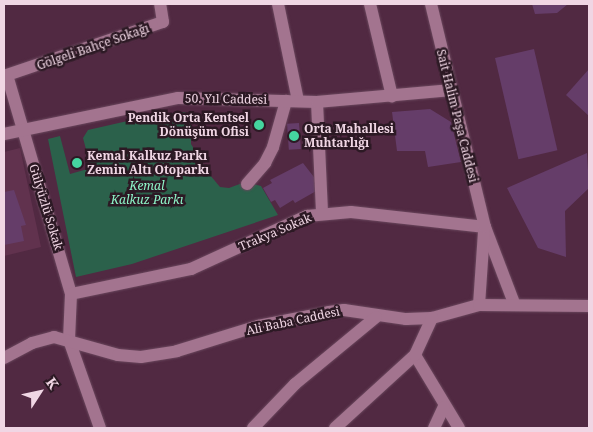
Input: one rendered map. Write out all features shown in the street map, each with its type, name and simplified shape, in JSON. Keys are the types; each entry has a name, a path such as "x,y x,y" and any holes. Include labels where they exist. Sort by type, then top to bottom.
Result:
{"street":[{"name":"Gölgeli Bahçe Sokağı","path":"5,75 163,22 160,4"},
{"path":"247,184 265,164 292,101 278,4"},
{"path":"370,4 392,96"},
{"name":"Sait Halim Paşa Caddesi","path":"431,4 485,227"},
{"name":"Gülyüzlü Sokak","path":"5,75 71,294 69,340"},
{"name":"50. Yıl Caddesi","path":"4,134 178,98 317,102 451,90"},
{"path":"317,102 322,214"},
{"name":"Trakya Sokak","path":"71,294 191,269 306,216 350,212 485,227"},
{"path":"485,227 514,303"},
{"path":"479,304 485,227"},
{"name":"Ali Baba Caddesi","path":"4,358 46,338 69,340 118,356 141,357 177,351 258,326 344,310 376,317 432,318 479,304 514,303 589,306"},
{"path":"253,428 295,384 376,317"},
{"path":"335,428 415,355 432,318"},
{"path":"69,340 100,428"},
{"path":"415,355 444,407 459,428"},
{"path":"434,428 444,407"}],"shaded area":[{"path":"20,148 41,247 4,256 4,152"}],"green space":[{"name":"Kemal Kalkuz Parkı","path":"184,112 191,115 191,144 210,175 220,187 229,188 245,182 261,186 278,215 132,264 76,277 48,139 60,136 70,174 91,168 83,138 88,130 145,117"}],"building":[{"path":"532,4 568,4 557,13 535,14"},
{"path":"534,49 557,150 518,159 495,58"},
{"path":"589,69 589,116 566,95"},
{"path":"430,109 451,122 461,162 428,167 425,151 397,151 392,112"},
{"name":"Orta Mahallesi Muhtarlığı","path":"299,123 301,149 289,150 287,124"},
{"path":"587,153 589,188 565,211 566,257 538,248 507,188"},
{"path":"303,163 317,181 314,183 318,190 295,203 293,200 280,208 275,200 271,202 263,188 272,183 270,180"},
{"path":"14,190 26,225 21,226 24,241 4,245 4,192"}],"place":[{"name":"Pendik Orta Kentsel Dönüşüm Ofisi","path":"259,125"},
{"name":"Orta Mahallesi Muhtarlığı","path":"294,136"},
{"name":"Kemal Kalkuz Parkı Zemin Altı Otoparkı","path":"77,163"}]}
